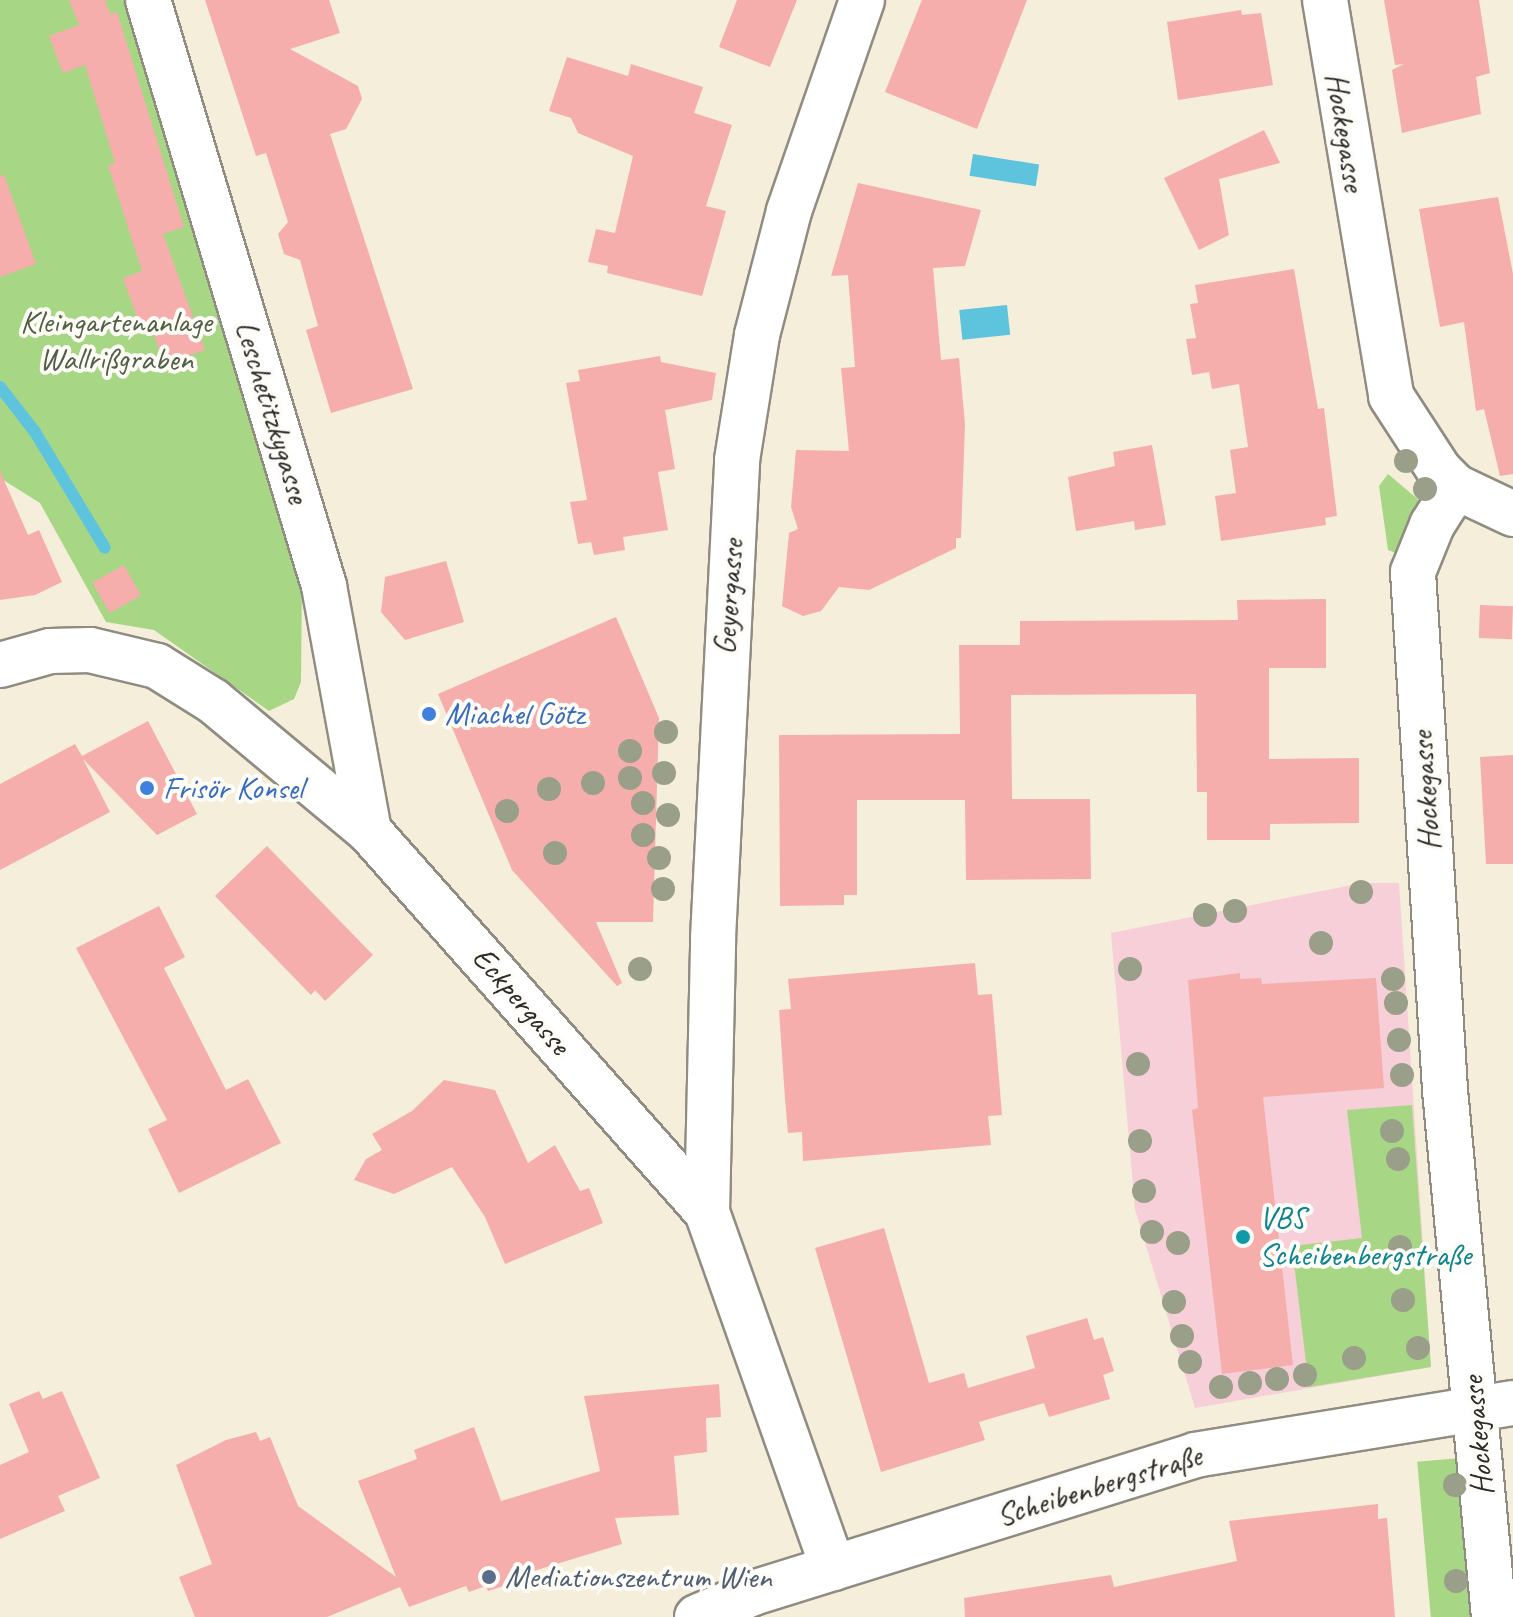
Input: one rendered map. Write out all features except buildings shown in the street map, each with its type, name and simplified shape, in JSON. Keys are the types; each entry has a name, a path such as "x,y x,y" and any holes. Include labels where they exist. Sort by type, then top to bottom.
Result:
{"street":[{"name":"Leschetitzkygasse","path":"148,0 324,586 369,831"},
{"name":"Geyergasse","path":"707,1212 721,752 737,460 757,335 789,211 862,0"},
{"name":"Hockegasse","path":"1325,0 1385,376 1405,424 1456,487 1432,525 1413,572 1445,1090 1494,1405 1494,1617"},
{"path":"1456,487 1513,514"},
{"name":"Eckpergasse","path":"0,665 50,651 90,650 157,666 225,710 369,831 707,1212 833,1568"},
{"name":"Scheibenbergstraße","path":"697,1617 833,1568 1195,1455 1494,1405"}],"shaded area":[{"path":"1362,883 1399,883 1431,1367 1195,1408 1135,1209 1111,933"}],"green space":[{"name":"Kleingartenanlage Wallrißgraben","path":"0,0 129,0 302,584 301,682 294,699 269,711 154,630 106,622 40,503 0,478"},
{"path":"1388,474 1421,502 1398,554 1388,550 1379,486"},
{"path":"1412,1105 1431,1367 1309,1387 1292,1246 1362,1238 1347,1110"},
{"path":"1472,1457 1486,1617 1431,1617 1417,1462"}],"water":[{"path":"973,154 1039,164 1036,186 970,176"},
{"path":"1007,305 1010,335 962,340 959,310"}],"waterway":[{"path":"0,387 35,432 105,548"}],"place":[{"name":"Miachel Götz","path":"429,714"},
{"name":"Frisör Konsel","path":"147,788"},
{"name":"VBS Scheibenbergstraße","path":"1243,1237"},
{"name":"Mediationszentrum Wien","path":"489,1577"}]}
